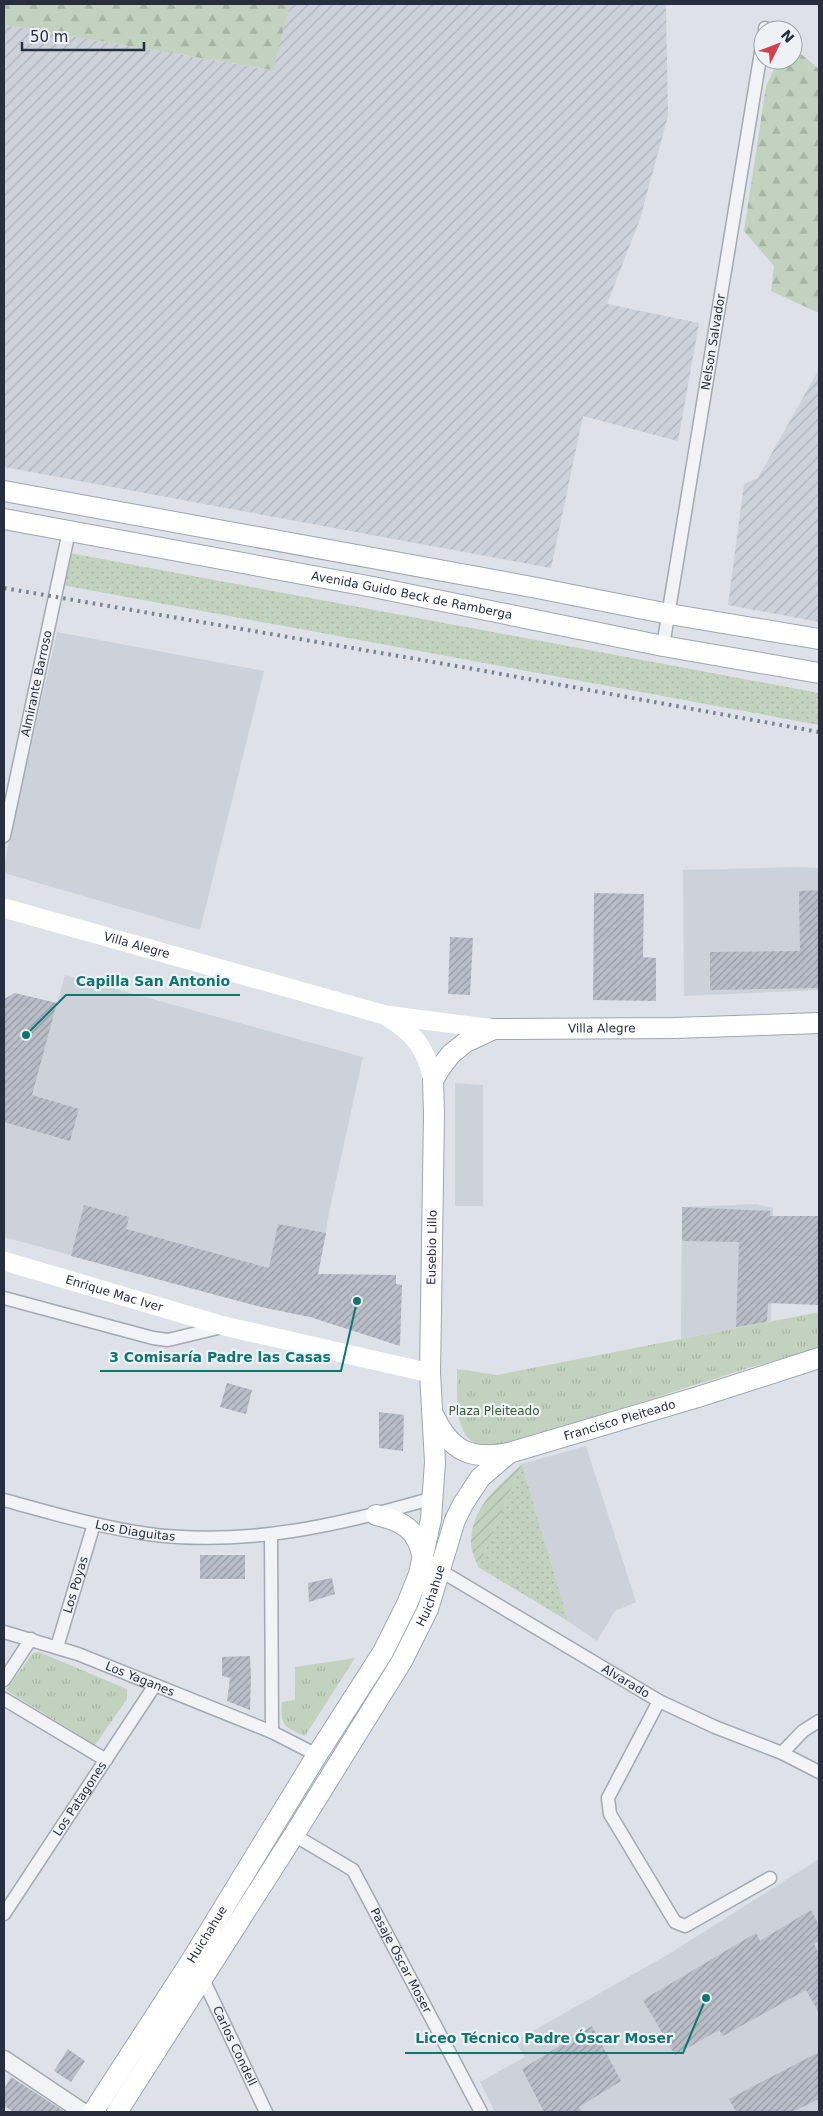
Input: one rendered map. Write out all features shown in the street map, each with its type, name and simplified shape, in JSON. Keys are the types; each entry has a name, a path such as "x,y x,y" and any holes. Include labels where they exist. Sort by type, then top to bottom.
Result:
{"main road":[{"path":"4,491 532,587 669,614 819,639"},
{"path":"47,499 62,513 69,531"},
{"path":"69,531 80,517 100,508"},
{"name":"Avenida Guido Beck de Ramberga","path":"4,519 373,587 663,646 819,673"},
{"name":"Villa Alegre","path":"4,908 385,1015 494,1029 654,1028 819,1023"},
{"name":"Villa Alegre","path":"385,1015 403,1026 424,1050 430,1063 433,1080"},
{"path":"433,1080 451,1054 466,1042 494,1029"},
{"name":"Eusebio Lillo","path":"433,1080 430,1373 435,1462 433,1498"},
{"name":"Enrique Mac Iver","path":"4,1261 224,1326 430,1373"},
{"name":"Francisco Pleiteado","path":"433,1414 444,1433 459,1449 467,1454 483,1456 508,1453 819,1358"},
{"name":"Huichahue","path":"117,2112 294,1835 402,1661 428,1608 441,1571 455,1520 468,1494 480,1478 508,1453"},
{"name":"Huichahue","path":"93,2112 191,1961 317,1754 393,1634 413,1590 423,1558 433,1498"},
{"path":"376,1515 399,1521 406,1526 418,1542 423,1558"}],"street":[{"name":"Nelson Salvador","path":"663,646 758,70"},
{"name":"Almirante Barroso","path":"4,836 69,531"},
{"name":"Enrique Mac Iver","path":"4,1298 153,1338 168,1340 224,1326"},
{"path":"336,1767 317,1754 272,1732 271,1536 376,1515 433,1498"},
{"name":"Los Diaguitas","path":"4,1500 122,1530 177,1537 271,1536"},
{"name":"Los Poyas","path":"57,1647 94,1524"},
{"name":"Alvarado","path":"441,1571 660,1701 715,1727 782,1753 819,1772"},
{"name":"Los Yaganes","path":"4,1632 57,1647 272,1732"},
{"path":"4,1680 31,1639"},
{"name":"Los Patagones","path":"4,1914 155,1685"},
{"path":"4,1699 106,1760"},
{"path":"660,1701 608,1798 610,1814 675,1922 685,1926 770,1878"},
{"path":"782,1753 803,1731 819,1721"},
{"name":"Pasaje Óscar Moser","path":"294,1835 353,1870 481,2112"},
{"name":"Carlos Condell","path":"203,1979 266,2112"},
{"path":"4,2059 83,2112"}],"shaded area":[{"path":"290,4 666,4 668,116 640,219 607,304 699,323 678,441 583,416 551,568 4,467 4,25 272,70"},
{"path":"819,369 819,622 728,605 744,484 758,478"},
{"path":"57,632 264,671 200,930 4,873 4,864"},
{"path":"819,868 819,990 684,996 683,870"},
{"path":"65,975 363,1057 330,1208 310,1317 262,1307 4,1237 4,1066 37,1075"},
{"path":"455,1083 483,1085 483,1206 455,1206"},
{"path":"756,1204 773,1208 771,1321 681,1339 682,1207"},
{"path":"586,1446 636,1602 615,1611 597,1641 568,1621 522,1464"},
{"path":"819,1859 819,2112 495,2112 480,2082 525,2057 515,2041 669,1954"}],"green space":[{"path":"4,4 290,4 273,70 4,25"},
{"path":"803,56 819,69 819,313 771,291 774,266 744,231 766,86 773,70 803,70"},
{"path":"70,553 819,693 819,725 62,585"},
{"name":"Plaza Pleiteado","path":"819,1312 819,1348 745,1369 503,1446 486,1446 474,1442 465,1435 460,1424 457,1397 457,1369 497,1375"},
{"path":"522,1464 568,1621 478,1567"},
{"path":"522,1464 478,1567 471,1544 475,1519 487,1499"},
{"path":"39,1652 127,1689 127,1699 95,1745 6,1690 33,1653"},
{"path":"355,1658 305,1736 285,1725 282,1716 282,1702 295,1700 295,1667"}],"building":[{"path":"819,890 819,988 710,990 710,952 800,951 799,891"},
{"path":"594,893 644,894 643,957 656,958 656,1001 593,1000"},
{"path":"450,937 473,938 470,995 448,994"},
{"path":"15,993 57,1003 32,1095 79,1109 70,1141 4,1122 4,999"},
{"path":"84,1205 129,1217 126,1229 269,1268 278,1224 326,1233 318,1274 396,1275 396,1284 402,1285 400,1346 310,1317 261,1307 71,1256"},
{"path":"682,1207 771,1211 770,1216 819,1216 819,1305 768,1303 767,1322 736,1327 739,1242 682,1241"},
{"path":"227,1383 252,1390 246,1414 220,1407"},
{"path":"379,1412 404,1415 403,1451 379,1448"},
{"path":"200,1555 245,1555 245,1579 200,1579"},
{"path":"332,1578 335,1594 309,1602 308,1583"},
{"path":"250,1656 250,1710 227,1701 230,1678 222,1676 222,1657"},
{"path":"811,1910 819,1925 819,1941 814,1944 819,1954 819,2013 806,1990 723,2036 719,2030 675,2055 643,2000 756,1933 760,1941"},
{"path":"592,2026 621,2081 579,2107 582,2112 544,2112 522,2069"},
{"path":"68,2049 85,2061 71,2082 54,2071"},
{"path":"819,2052 819,2099 792,2112 736,2112 729,2099"},
{"path":"11,2077 65,2112 14,2112 4,2106 4,2089"}],"railway":[{"path":"4,588 468,668 819,732"}],"place":[{"name":"Capilla San Antonio","path":"26,1035"},
{"name":"3 Comisaría Padre las Casas","path":"357,1301"},
{"name":"Liceo Técnico Padre Óscar Moser","path":"706,1998"}]}
